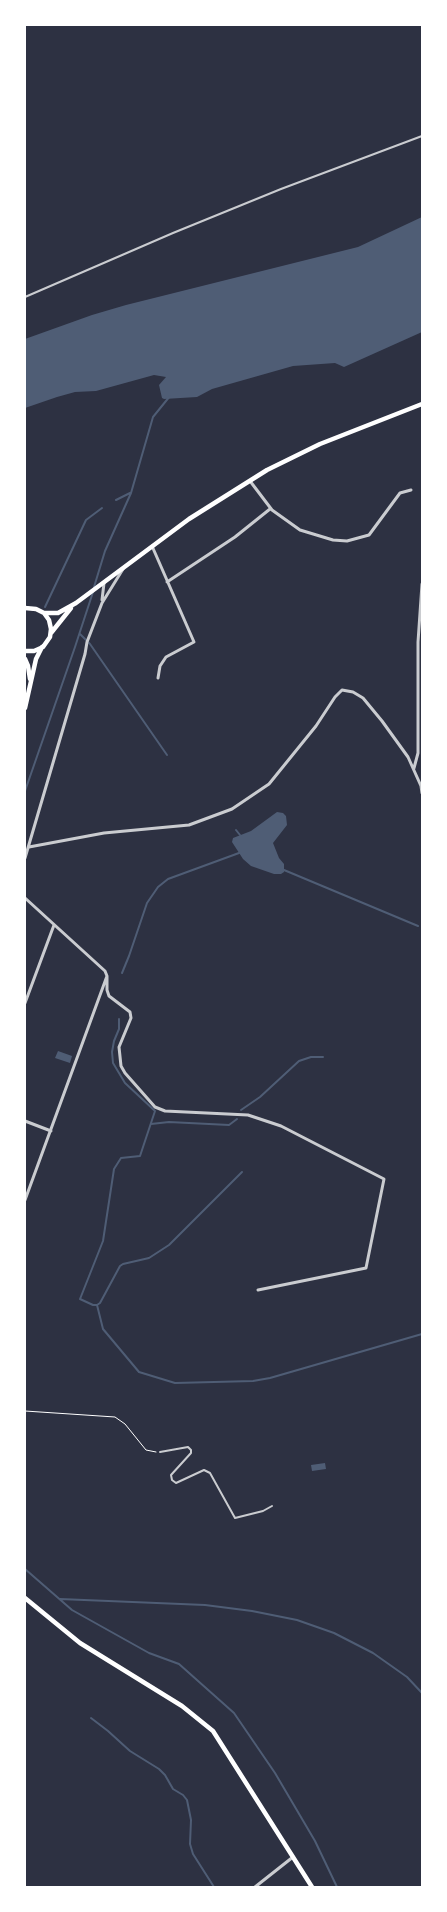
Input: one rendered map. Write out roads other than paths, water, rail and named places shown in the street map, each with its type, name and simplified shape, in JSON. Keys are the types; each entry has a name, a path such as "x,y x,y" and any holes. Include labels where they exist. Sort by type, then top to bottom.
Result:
{"main road":[{"path":"25,608 36,609 44,613 58,613 76,603 152,546 249,480 284,460 320,444 422,404"},
{"path":"25,708 36,659 51,633 76,603"},
{"path":"44,613 49,620 51,633"},
{"path":"25,651 34,651 43,647"},
{"path":"25,659 28,666 30,683"},
{"path":"25,1598 80,1643 182,1706 213,1731 312,1887"}],"street":[{"path":"249,480 270,509 300,530 333,540 347,541 369,535 400,493 411,490"},
{"path":"167,582 235,537 270,509"},
{"path":"152,546 194,642 166,657 160,666 158,678"},
{"path":"25,858 78,680 89,635 102,601 127,564"},
{"path":"101,583 110,590"},
{"path":"101,583 102,601"},
{"path":"101,583 102,601"},
{"path":"414,768 418,753 418,642 422,584"},
{"path":"29,847 104,833 189,825 232,809 268,784 316,726 335,697 342,690 354,692 363,698 382,721 414,768 422,793"},
{"path":"25,898 105,971 109,996 130,1012 131,1018 119,1047 121,1066 155,1107 165,1111 248,1115 281,1126 384,1179 366,1268 258,1290"},
{"path":"25,1003 54,925"},
{"path":"25,1200 107,976"},
{"path":"25,1121 51,1131"},
{"path":"255,1887 293,1857"}],"lane":[{"path":"25,297 189,226 422,136"},
{"path":"160,1452 188,1447 191,1450 191,1454 171,1475 172,1480 176,1483 204,1470 210,1473 235,1518 262,1512 272,1506"}],"water":[{"path":"422,217 422,332 344,367 335,363 293,366 212,389 197,397 162,398 159,385 166,377 154,375 96,391 75,392 25,408 25,339 126,305 358,247"},
{"path":"277,812 283,813 286,816 287,825 273,843 279,858 284,864 284,872 281,874 274,874 251,866 243,859 232,842 233,838 251,831"},
{"path":"58,1051 72,1056 70,1063 55,1058"},
{"path":"325,1463 326,1469 312,1471 311,1465"}],"waterway":[{"path":"94,587 105,551 131,493 153,417 170,396"},
{"path":"116,500 130,493"},
{"path":"45,607 86,520 102,508"},
{"path":"25,791 93,592"},
{"path":"80,634 90,644 167,755"},
{"path":"236,830 240,835"},
{"path":"122,973 147,903 158,887 168,879 239,853"},
{"path":"284,870 418,926"},
{"path":"97,1305 80,1299 103,1241 114,1169 121,1158 140,1156 155,1111 125,1083 113,1063 112,1052 119,1029 119,1019"},
{"path":"241,1110 260,1097 299,1061 311,1057 323,1057"},
{"path":"151,1124 169,1122 229,1125 237,1119"},
{"path":"97,1305 100,1303 120,1266 149,1258 169,1245 242,1172"},
{"path":"97,1305 103,1329 139,1372 175,1383 253,1381 270,1378 422,1334"},
{"path":"25,1569 72,1610 149,1653 179,1664 234,1713 275,1773 315,1841 337,1887"},
{"path":"60,1599 205,1605 252,1611 297,1620 334,1633 373,1653 407,1677 422,1693"},
{"path":"91,1718 130,1751 159,1769 173,1789 187,1800 191,1820 190,1844 193,1854 214,1887"},
{"path":"25,1736 25,1782"}]}
